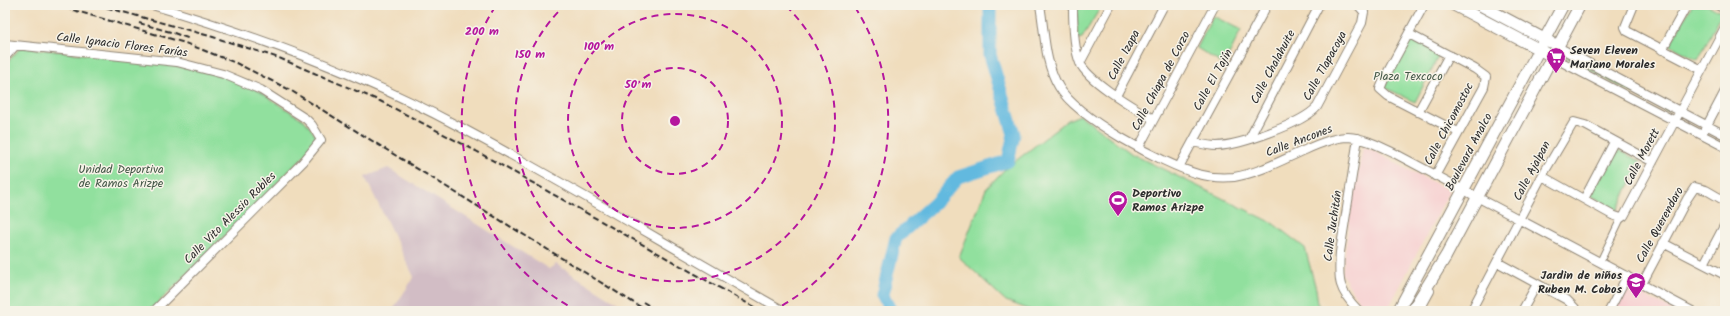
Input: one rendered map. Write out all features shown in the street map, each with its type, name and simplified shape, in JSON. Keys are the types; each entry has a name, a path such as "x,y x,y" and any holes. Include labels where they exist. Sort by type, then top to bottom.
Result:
{"street":[{"path":"152,5 226,27 306,56 383,89 457,125 784,311"},
{"name":"Calle Ancones","path":"1040,5 1047,60 1052,75 1060,89 1069,100 1089,117 1139,147 1179,167 1199,174 1217,177 1234,177 1272,165 1317,145 1336,139 1347,137 1358,138 1378,145 1692,311"},
{"path":"1073,5 1076,40 1080,63 1089,75 1116,96 1153,119"},
{"path":"1080,63 1111,5"},
{"name":"Calle Izapa","path":"1116,96 1164,5"},
{"name":"Calle Chiapa de Corzo","path":"1139,147 1215,5"},
{"name":"Calle El Tajín","path":"1179,167 1267,5"},
{"name":"Calle Chalahuite","path":"1249,139 1319,5"},
{"name":"Calle Tlapacoya","path":"1193,142 1217,146 1249,139 1296,121 1312,112 1317,107 1362,23 1364,12 1358,5"},
{"path":"1424,5 1380,89 1388,96 1458,132"},
{"path":"1454,5 1725,147"},
{"path":"1480,5 1725,135"},
{"name":"Boulevard Analco","path":"1398,311 1563,5"},
{"path":"1412,311 1437,271 1580,5"},
{"path":"1634,5 1625,27 1627,31 1634,36 1702,70"},
{"path":"1662,50 1687,5"},
{"path":"1717,5 1725,9"},
{"name":"Calle Morett","path":"1621,218 1653,162 1725,27"},
{"name":"Calle Chicomostoc","path":"1409,34 1486,77 1484,87 1435,176"},
{"name":"Calle Ignacio Flores Farías","path":"5,44 177,62 223,74 261,90 302,117 312,125 321,140"},
{"path":"5,57 16,45"},
{"path":"1418,112 1449,55"},
{"path":"1701,135 1725,91"},
{"name":"Calle Ajalpan","path":"1471,311 1542,176 1574,122 1584,125 1653,162"},
{"name":"Calle Juchitán","path":"1358,138 1338,268 1342,292 1359,311"},
{"name":"Calle Vito Alessio Robles","path":"154,311 303,162 321,140"},
{"path":"1584,199 1614,142"},
{"path":"1542,176 1621,218 1600,262"},
{"name":"Calle Querendaro","path":"1642,284 1687,199 1695,187 1706,190 1725,201"},
{"path":"1704,264 1725,224"},
{"path":"1663,243 1725,275"},
{"path":"1497,262 1572,304 1575,308 1574,311"},
{"path":"1420,311 1432,286 1437,271"},
{"path":"1608,311 1627,276"},
{"path":"1522,311 1537,284"}],"shaded area":[{"path":"1363,147 1368,148 1418,175 1450,190 1387,311 1369,311 1361,306 1342,274 1351,207"},
{"path":"388,168 549,269 556,264 618,303 613,311 392,311 414,277 365,177"},
{"name":"Jardin de niños Ruben M. Cobos","path":"1628,287 1674,311 1614,311"}],"green space":[{"path":"1076,5 1102,5 1082,38 1078,39"},
{"path":"1692,5 1708,5 1722,13 1698,60 1670,45"},
{"path":"1213,16 1241,30 1224,65 1197,48"},
{"name":"Plaza Texcoco","path":"1410,36 1440,53 1415,102 1384,87"},
{"name":"Unidad Deportiva de Ramos Arizpe","path":"21,47 167,64 218,74 254,88 305,121 319,140 150,311 5,311 5,65"},
{"path":"1558,51 1666,107 1669,111 1666,111 1559,54"},
{"name":"Deportivo Ramos Arizpe","path":"1080,115 1132,154 1271,222 1305,248 1316,289 1319,311 1033,311 1006,301 959,257 986,189 1004,170 1068,120"},
{"path":"1615,148 1641,162 1617,210 1590,195"}],"waterway":[{"path":"891,311 882,295 896,238 935,203 958,177 1008,161 1014,134 990,55 990,5"}],"railway":[{"path":"56,5 185,43 236,63 290,90 647,311"},
{"path":"98,5 213,37 279,58 380,101 476,151 761,311"},
{"path":"139,23 190,39"},
{"path":"643,302 658,311"}],"place":[{"name":"Seven Eleven Mariano Morales","path":"1556,74"},
{"name":"Deportivo Ramos Arizpe","path":"1118,217"},
{"name":"Jardin de niños Ruben M. Cobos","path":"1636,299"}]}
